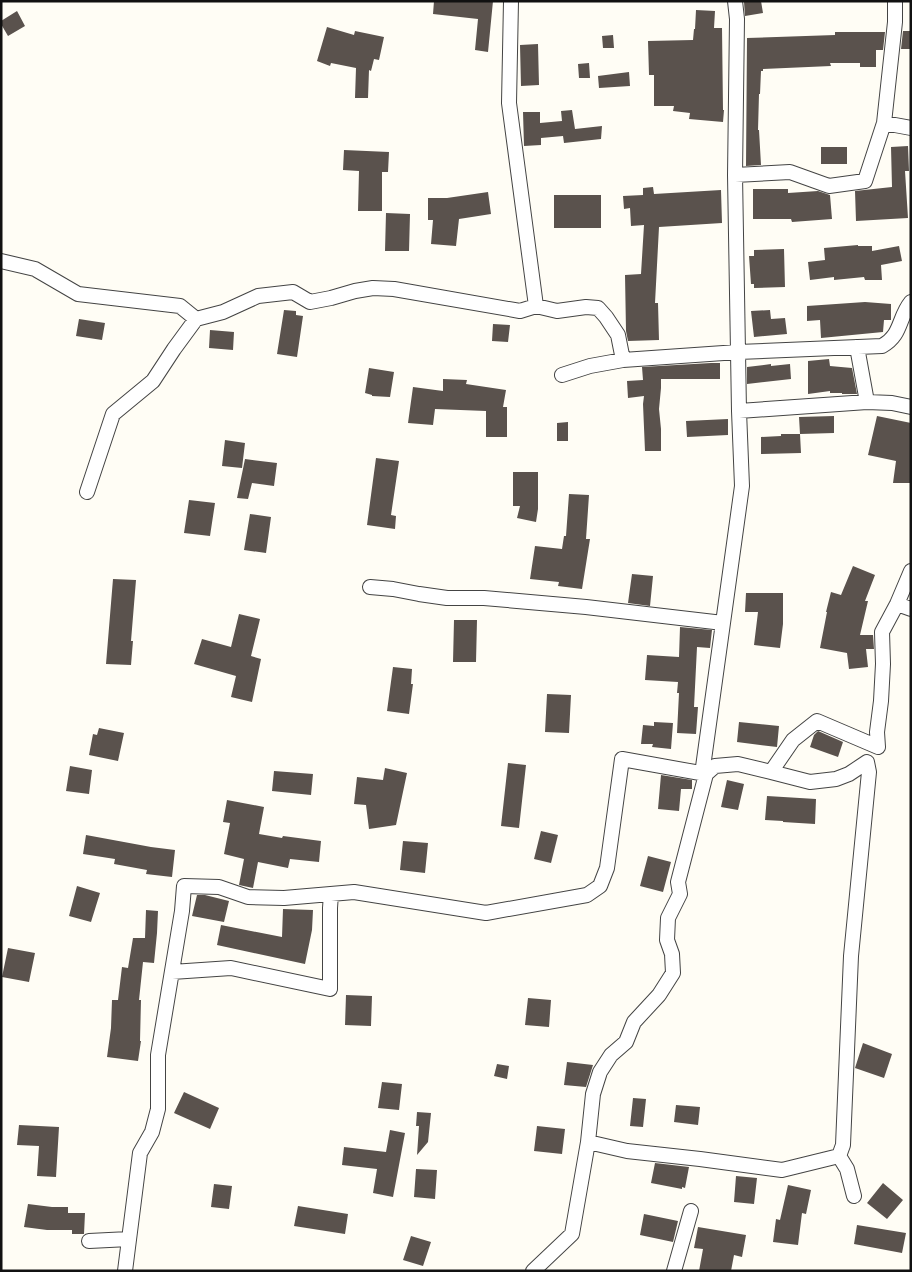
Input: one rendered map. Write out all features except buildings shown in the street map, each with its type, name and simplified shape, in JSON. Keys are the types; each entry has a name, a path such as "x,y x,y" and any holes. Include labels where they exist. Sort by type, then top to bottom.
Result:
{"street":[{"path":"511,1 509,103 536,306"},
{"path":"706,774 703,767 742,486 735,175 737,19 735,1"},
{"path":"735,175 790,172 829,186 865,181 884,123 896,22 895,1"},
{"path":"884,123 911,128"},
{"path":"1,261 35,269 78,294 180,306 196,319"},
{"path":"87,492 113,414 153,380 196,319 223,312 258,296 293,292 310,302 373,288 423,293 520,311 536,306 557,311 586,307 598,308 618,335 622,360"},
{"path":"562,375 590,366 622,360 738,352 882,346 889,342 897,333 905,311 911,302"},
{"path":"857,347 867,402"},
{"path":"739,411 867,402 892,403 911,407"},
{"path":"771,772 793,740 817,721 878,748 877,732 883,664 882,632 897,604 911,571"},
{"path":"370,587 447,598 484,598 586,607 723,623"},
{"path":"897,604 911,609"},
{"path":"125,1271 140,1153 152,1132 158,1109 158,1056 182,911 184,886 219,888 248,897 284,898 354,892 486,913 587,895 600,886 607,868 622,759 706,774"},
{"path":"532,1271 572,1234 588,1142 593,1094 600,1072 611,1055 626,1042 634,1022 659,995 673,973 672,954 667,940 668,918 680,894 678,882 706,774 715,766 738,764 810,782 836,779 849,774 867,762 869,772 851,956 843,1145 839,1156 847,1170 854,1196"},
{"path":"172,972 231,968 330,989 331,894"},
{"path":"588,1142 627,1151 782,1170 839,1156"},
{"path":"674,1271 691,1212"},
{"path":"89,1241 129,1239"}]}
